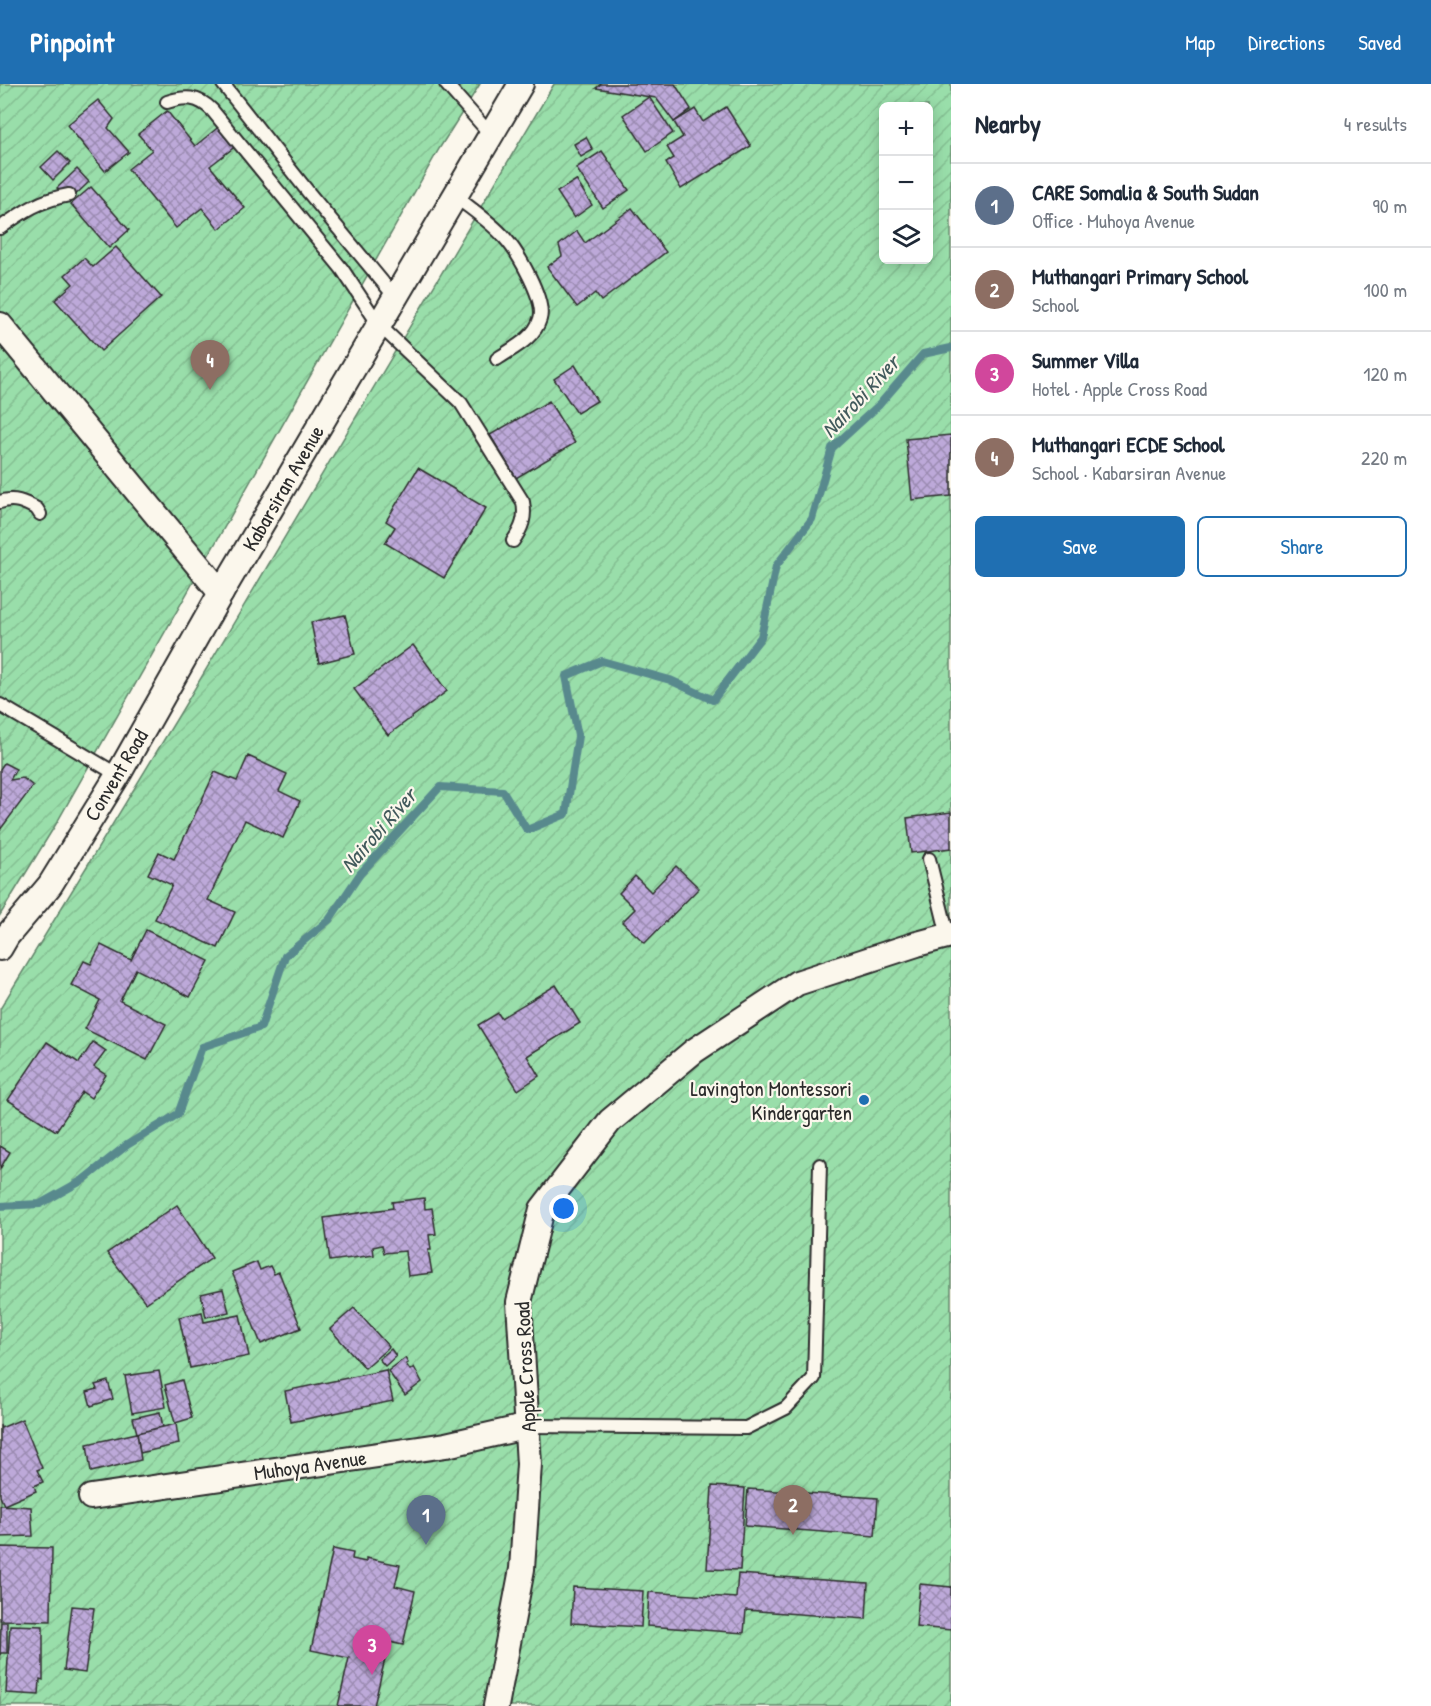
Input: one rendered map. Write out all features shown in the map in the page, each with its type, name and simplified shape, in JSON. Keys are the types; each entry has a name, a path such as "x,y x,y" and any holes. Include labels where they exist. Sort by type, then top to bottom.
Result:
{"street":[{"name":"Kabarsiran Avenue","path":"221,593 521,84"},
{"path":"2,333 221,593"},
{"name":"Convent Road","path":"2,940 50,885 118,774 221,593"},
{"name":"Apple Cross Road","path":"496,1706 522,1569 529,1464 519,1302 542,1209 610,1121 694,1051 797,983 949,935"},
{"name":"Muhoya Avenue","path":"91,1497 446,1445 528,1426"}],"lane":[{"path":"223,84 395,297"},
{"path":"446,84 491,135"},
{"path":"167,102 192,97 212,110 342,269 379,325 461,403 523,502 525,514 513,542"},
{"path":"0,228 34,204 50,198 69,195"},
{"path":"455,196 504,237 522,263 540,301 542,314 527,340 497,359"},
{"path":"0,502 9,499 18,500 37,509 40,514"},
{"path":"0,705 118,774"},
{"path":"929,859 949,935"},
{"path":"528,1426 746,1428 786,1408 814,1378 820,1165"}],"green space":[{"path":"0,84 480,84 439,149 56,824 0,915"},
{"path":"554,84 951,84 951,1706 0,1706 0,1009 179,715"}],"building":[{"path":"601,84 675,84 691,109 674,122 656,98 596,88"},
{"path":"649,97 673,133 647,151 623,115"},
{"path":"98,100 114,119 108,128 129,152 105,171 67,125"},
{"path":"726,107 751,146 681,189 666,163 674,158 667,147 683,137 674,122 695,109 703,122"},
{"path":"167,111 195,146 221,125 237,145 210,166 245,208 219,229 202,208 176,228 128,169 152,150 138,134"},
{"path":"586,137 593,150 581,157 574,144"},
{"path":"58,151 70,163 53,180 41,167"},
{"path":"602,151 629,190 603,208 576,168"},
{"path":"77,169 89,182 69,201 57,188"},
{"path":"576,180 592,205 574,218 557,192"},
{"path":"91,187 129,230 109,248 71,204"},
{"path":"632,208 666,252 601,301 595,293 577,307 547,267 562,256 559,245 577,231 585,243"},
{"path":"116,247 161,297 101,351 55,300 73,284 65,275 84,258 93,267"},
{"path":"575,365 597,401 577,413 554,379"},
{"path":"549,401 575,443 516,478 490,435"},
{"path":"951,435 951,496 912,500 906,439"},
{"path":"418,468 486,508 444,578 385,543 395,527 386,521"},
{"path":"345,615 355,654 319,663 311,622"},
{"path":"413,645 447,691 388,735 354,689"},
{"path":"248,756 287,774 279,791 300,801 283,838 245,820 208,900 235,912 218,948 155,919 172,885 148,874 159,852 174,859 215,772 237,781"},
{"path":"4,763 16,769 10,780 23,778 33,786 0,830 0,769"},
{"path":"951,812 951,848 911,853 907,818"},
{"path":"676,866 699,888 645,943 622,922 635,909 619,893 635,876 651,892"},
{"path":"146,930 209,961 190,997 136,969 120,1001 166,1024 147,1060 85,1029 100,1000 71,985 84,961 91,964 101,945 131,960"},
{"path":"556,985 580,1023 527,1056 539,1076 518,1090 478,1025 498,1013 501,1018"},
{"path":"47,1042 79,1063 93,1042 106,1051 94,1067 106,1075 91,1098 82,1092 56,1131 8,1100"},
{"path":"0,1146 10,1152 0,1169"},
{"path":"424,1198 425,1209 432,1208 436,1234 429,1235 431,1250 428,1250 432,1273 408,1276 405,1251 384,1253 382,1245 373,1247 374,1255 330,1261 324,1218 393,1208 392,1202"},
{"path":"177,1205 212,1258 146,1303 107,1253"},
{"path":"257,1262 260,1270 270,1266 274,1274 279,1272 301,1328 261,1344 232,1272"},
{"path":"223,1289 229,1312 206,1317 201,1294"},
{"path":"354,1308 389,1347 365,1368 330,1329"},
{"path":"202,1312 204,1322 240,1315 249,1356 190,1368 179,1317"},
{"path":"391,1349 396,1356 385,1366 379,1359"},
{"path":"405,1358 410,1370 414,1367 422,1382 405,1395 388,1371"},
{"path":"386,1370 393,1401 291,1422 285,1391"},
{"path":"159,1371 166,1407 132,1413 125,1376"},
{"path":"182,1380 192,1418 175,1423 165,1385"},
{"path":"108,1381 113,1399 91,1406 87,1392 97,1389 95,1385"},
{"path":"160,1412 163,1427 137,1433 133,1418"},
{"path":"22,1419 42,1468 37,1470 43,1482 34,1486 36,1491 4,1505 0,1496 0,1425 1,1428"},
{"path":"176,1424 179,1444 140,1453 137,1433"},
{"path":"137,1433 141,1460 91,1472 87,1444"},
{"path":"712,1486 745,1488 740,1570 707,1569"},
{"path":"748,1489 878,1498 875,1536 745,1526"},
{"path":"0,1505 31,1507 33,1536 0,1537"},
{"path":"0,1547 52,1548 51,1621 0,1620"},
{"path":"333,1549 353,1553 352,1559 366,1562 366,1558 400,1565 395,1586 415,1591 403,1645 389,1642 374,1706 338,1706 349,1658 311,1650"},
{"path":"738,1574 868,1583 866,1619 746,1610 744,1633 647,1626 649,1592 736,1598"},
{"path":"920,1584 951,1587 951,1630 916,1627"},
{"path":"573,1587 643,1591 641,1627 571,1623"},
{"path":"72,1606 94,1608 85,1673 64,1670"},
{"path":"1,1622 7,1622 7,1653 0,1655"},
{"path":"10,1625 43,1626 43,1680 40,1679 39,1695 6,1693"}],"waterway":[{"name":"Nairobi River","path":"0,1206 40,1204 83,1180 127,1145 178,1114 202,1047 261,1027 285,956 329,920 360,874 440,787 503,791 527,830 566,814 578,736 566,676 602,661 670,680 713,700 761,637 776,566 812,519 832,448 879,405 923,354 951,348"}],"place":[{"name":"Muthangari ECDE School","path":"210,390"},
{"name":"Lavington Montessori Kindergarten","path":"864,1100"},
{"name":"Muthangari Primary School","path":"793,1535"},
{"name":"CARE Somalia & South Sudan","path":"426,1545"},
{"name":"Summer Villa","path":"372,1675"}]}
